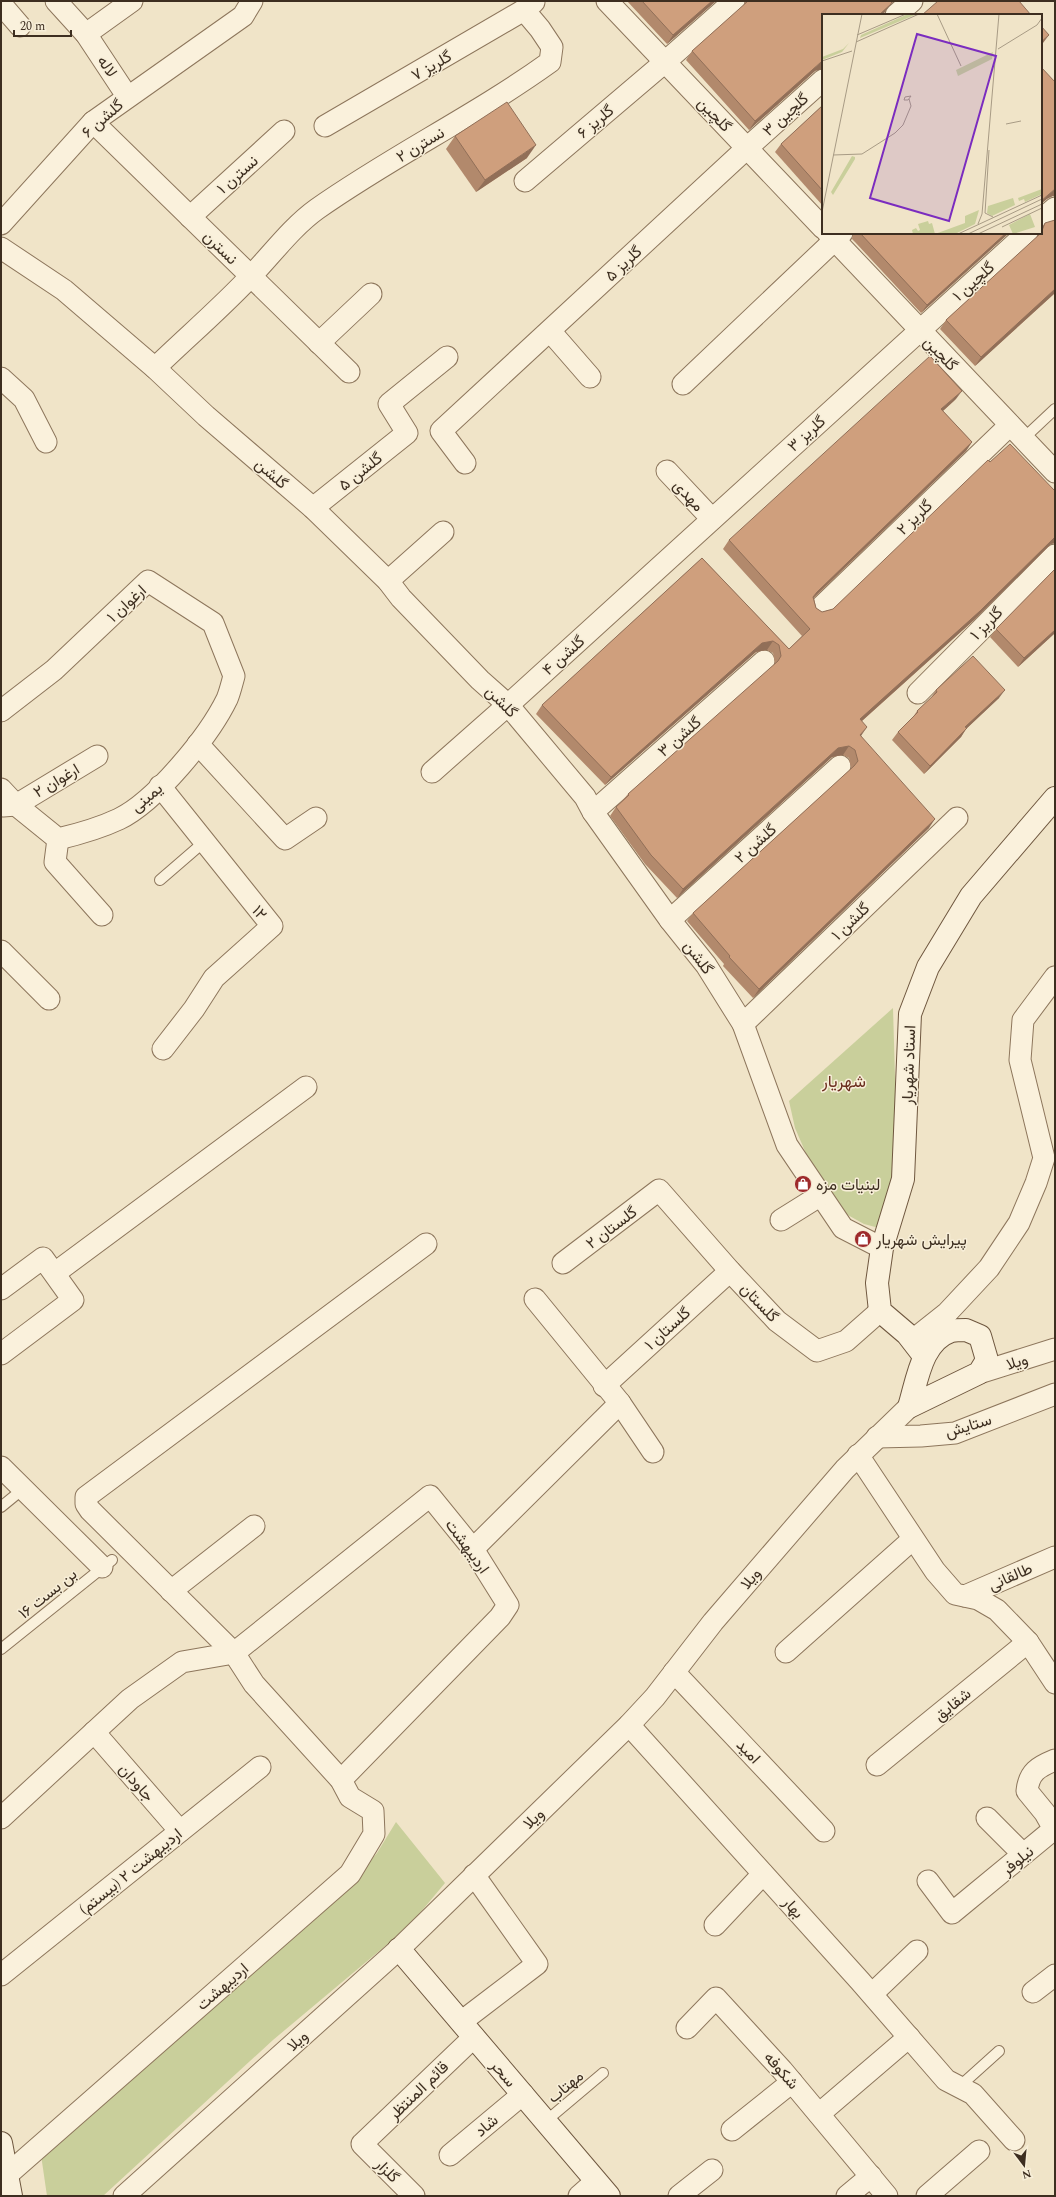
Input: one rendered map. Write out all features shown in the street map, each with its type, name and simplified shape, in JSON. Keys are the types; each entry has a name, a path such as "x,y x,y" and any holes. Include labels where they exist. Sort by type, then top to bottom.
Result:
{"street":[{"name":"لاله","path":"56,1 86,34 127,96"},
{"path":"86,34 132,1"},
{"name":"گلشن ۶","path":"1,224 93,122 127,96 219,31 243,16 252,1"},
{"name":"گلچین","path":"608,1 747,148 822,223"},
{"name":"گلریز ۶","path":"525,181 734,1"},
{"path":"897,14 912,1"},
{"path":"1,4 20,26"},
{"name":"گلریز ۷","path":"325,126 529,6"},
{"name":"نسترن ۲","path":"155,368 251,276 280,244 316,210 373,172 512,90 550,62 552,47 540,29 529,6"},
{"name":"گلچین ۳","path":"747,148 822,81"},
{"name":"نسترن","path":"93,122 349,372"},
{"name":"نسترن ۱","path":"190,217 284,131"},
{"name":"گلریز ۵","path":"465,463 441,431 747,148"},
{"path":"1042,219 1055,208"},
{"path":"682,384 831,234"},
{"name":"گلچین","path":"833,234 920,330 1055,472"},
{"name":"گلچین ۱","path":"920,330 1026,234"},
{"name":"گلشن","path":"1,248 64,290 155,368 206,416 313,508 388,581 480,680 508,705 585,797 593,812 670,920 706,965 744,1024 787,1145 843,1228 882,1248"},
{"path":"319,343 371,294"},
{"name":"گلریز ۳","path":"693,537 920,330"},
{"path":"550,331 590,377"},
{"name":"گلشن ۵","path":"313,508 407,433 389,404 447,357"},
{"path":"1,378 24,399 46,442"},
{"name":"گلریز ۲","path":"819,609 1016,432"},
{"name":"مهدی","path":"667,471 712,519"},
{"path":"388,581 443,532"},
{"name":"گلشن ۴","path":"432,772 693,537"},
{"name":"گلریز ۱","path":"918,692 1055,555"},
{"name":"ارغوان ۱","path":"1,711 54,670 148,581 213,623 234,676"},
{"name":"گلشن ۳","path":"593,812 764,661"},
{"name":"یمینی","path":"58,839 79,834 120,819 145,801 189,758 227,699 234,676"},
{"path":"198,744 286,839 316,818"},
{"name":"ارغوان ۲","path":"8,806 97,756"},
{"name":"گلشن ۲","path":"670,920 840,766"},
{"name":"۱۲","path":"160,786 272,926 214,978 194,1009 163,1049"},
{"path":"1,789 8,806 58,839 55,862 102,915"},
{"name":"استاد شهریار","path":"880,1311 877,1283 882,1248 903,1179 910,1014 928,967 971,896 1055,798"},
{"name":"گلشن ۱","path":"744,1024 957,818"},
{"path":"1,951 50,999"},
{"path":"909,1407 918,1348 947,1313 989,1268 1019,1223 1036,1183 1044,1158 1020,1060 1023,1020 1055,977"},
{"path":"55,1273 306,1087"},
{"name":"گلستان ۲","path":"562,1263 659,1190"},
{"name":"گلستان","path":"659,1190 730,1271 777,1321 817,1351 846,1341 880,1311"},
{"path":"781,1220 821,1195"},
{"path":"234,1653 90,1510 86,1504 86,1497 426,1244"},
{"path":"1,1289 43,1258 73,1300 1,1354"},
{"name":"گلستان ۱","path":"604,1386 730,1271"},
{"path":"535,1299 604,1386 620,1403 653,1452"},
{"path":"880,1311 918,1348"},
{"path":"909,1407 979,1373 987,1360 980,1336 966,1330 951,1331 936,1341 918,1348"},
{"name":"ویلا","path":"979,1373 1055,1350"},
{"name":"ستایش","path":"877,1437 921,1436 955,1433 1055,1394"},
{"path":"473,1548 620,1403"},
{"name":"ویلا","path":"124,2196 399,1949 629,1725 674,1672 713,1622 858,1455 909,1407"},
{"path":"858,1455 935,1571 955,1594 978,1599 998,1610 1028,1642 1055,1683"},
{"path":"1,1467 107,1564"},
{"name":"اردیبهشت","path":"1,1818 130,1699 182,1662 234,1653 430,1496 473,1548 508,1605 500,1617 340,1780"},
{"path":"172,1591 254,1526"},
{"path":"786,1652 913,1539"},
{"name":"طالقانی","path":"965,1596 1055,1557"},
{"name":"شقایق","path":"877,1766 1028,1642"},
{"name":"اردیبهشت","path":"9,2186 350,1874 374,1834 373,1811 350,1797 340,1780 254,1684 234,1653"},
{"name":"امید","path":"674,1672 824,1831"},
{"name":"بهار","path":"629,1725 872,1994 946,2080 972,2094 1014,2140"},
{"name":"جاودان","path":"94,1732 180,1831"},
{"name":"نیلوفر","path":"928,1881 952,1913 1054,1829 1046,1813 1027,1792 1028,1779 1047,1763"},
{"name":"اردیبهشت ۲ (بیستم)","path":"1,1975 260,1767"},
{"path":"987,1818 1023,1854"},
{"path":"715,1925 763,1874"},
{"name":"قائم المنتظر","path":"362,2144 468,2030 537,1964 474,1875"},
{"name":"سحر","path":"399,1949 603,2188"},
{"path":"872,1994 917,1952"},
{"path":"1033,1992 1055,1975"},
{"name":"شکوفه","path":"687,2028 716,1998 792,2082 887,2196"},
{"path":"818,2114 909,2037"},
{"path":"732,2130 792,2082"},
{"name":"شاد","path":"450,2156 523,2094"},
{"path":"1,2143 9,2186"},
{"name":"گلزار","path":"362,2144 414,2196"},
{"path":"927,2196 979,2151"},
{"path":"679,2196 712,2170"},
{"path":"847,2196 871,2176"},
{"path":"579,2196 603,2188"}],"lane":[{"path":"1016,432 1055,409"},
{"path":"160,880 204,842"},
{"path":"1,1507 24,1489"},
{"name":"بن بست ۱۶","path":"1,1649 107,1564"},
{"path":"959,2087 999,2052"},
{"name":"مهتاب","path":"546,2121 604,2073"}],"green space":[{"path":"893,1008 896,1112 893,1170 889,1203 879,1228 864,1224 846,1214 811,1165 795,1128 789,1101"},
{"path":"396,1822 445,1883 409,1926 273,2040 103,2196 47,2196 40,2148 350,1884 377,1853"}],"building":[{"path":"642,1 712,1 673,35"},
{"path":"748,1 892,1 891,4 880,14 822,14 822,62 755,121 692,51"},
{"path":"938,1 1019,1 1030,14 923,14"},
{"path":"1042,27 1049,35 1042,41"},
{"path":"1042,68 1055,82 1055,189 1042,200"},
{"path":"507,102 536,145 485,180 455,136"},
{"path":"822,106 822,190 781,144"},
{"path":"1055,220 1055,289 981,357 946,320 1040,234 1042,234 1045,223"},
{"path":"861,234 1005,234 927,305"},
{"path":"930,356 962,391 941,409 972,442 817,592 813,597 816,608 822,612 833,609 988,460 990,462 1010,444 1055,491 1055,537 980,611 860,719 867,727 860,735 935,819 759,989 729,957 730,956 693,913 854,766 858,761 855,750 849,746 838,748 683,889 651,855 616,807 629,795 628,794 778,661 781,656 779,645 773,641 762,643 611,777 542,705 702,558 789,649 810,629 729,540"},
{"path":"1055,569 1055,630 1024,658 996,629"},
{"path":"973,656 1005,690 965,727 967,728 930,766 898,732 937,692 936,690"}],"place":[{"name":"لبنیات مزه","path":"803,1184"},
{"name":"پیرایش شهریار","path":"863,1239"}],"district":[{"name":"شهریار","path":"844,1081"}]}
